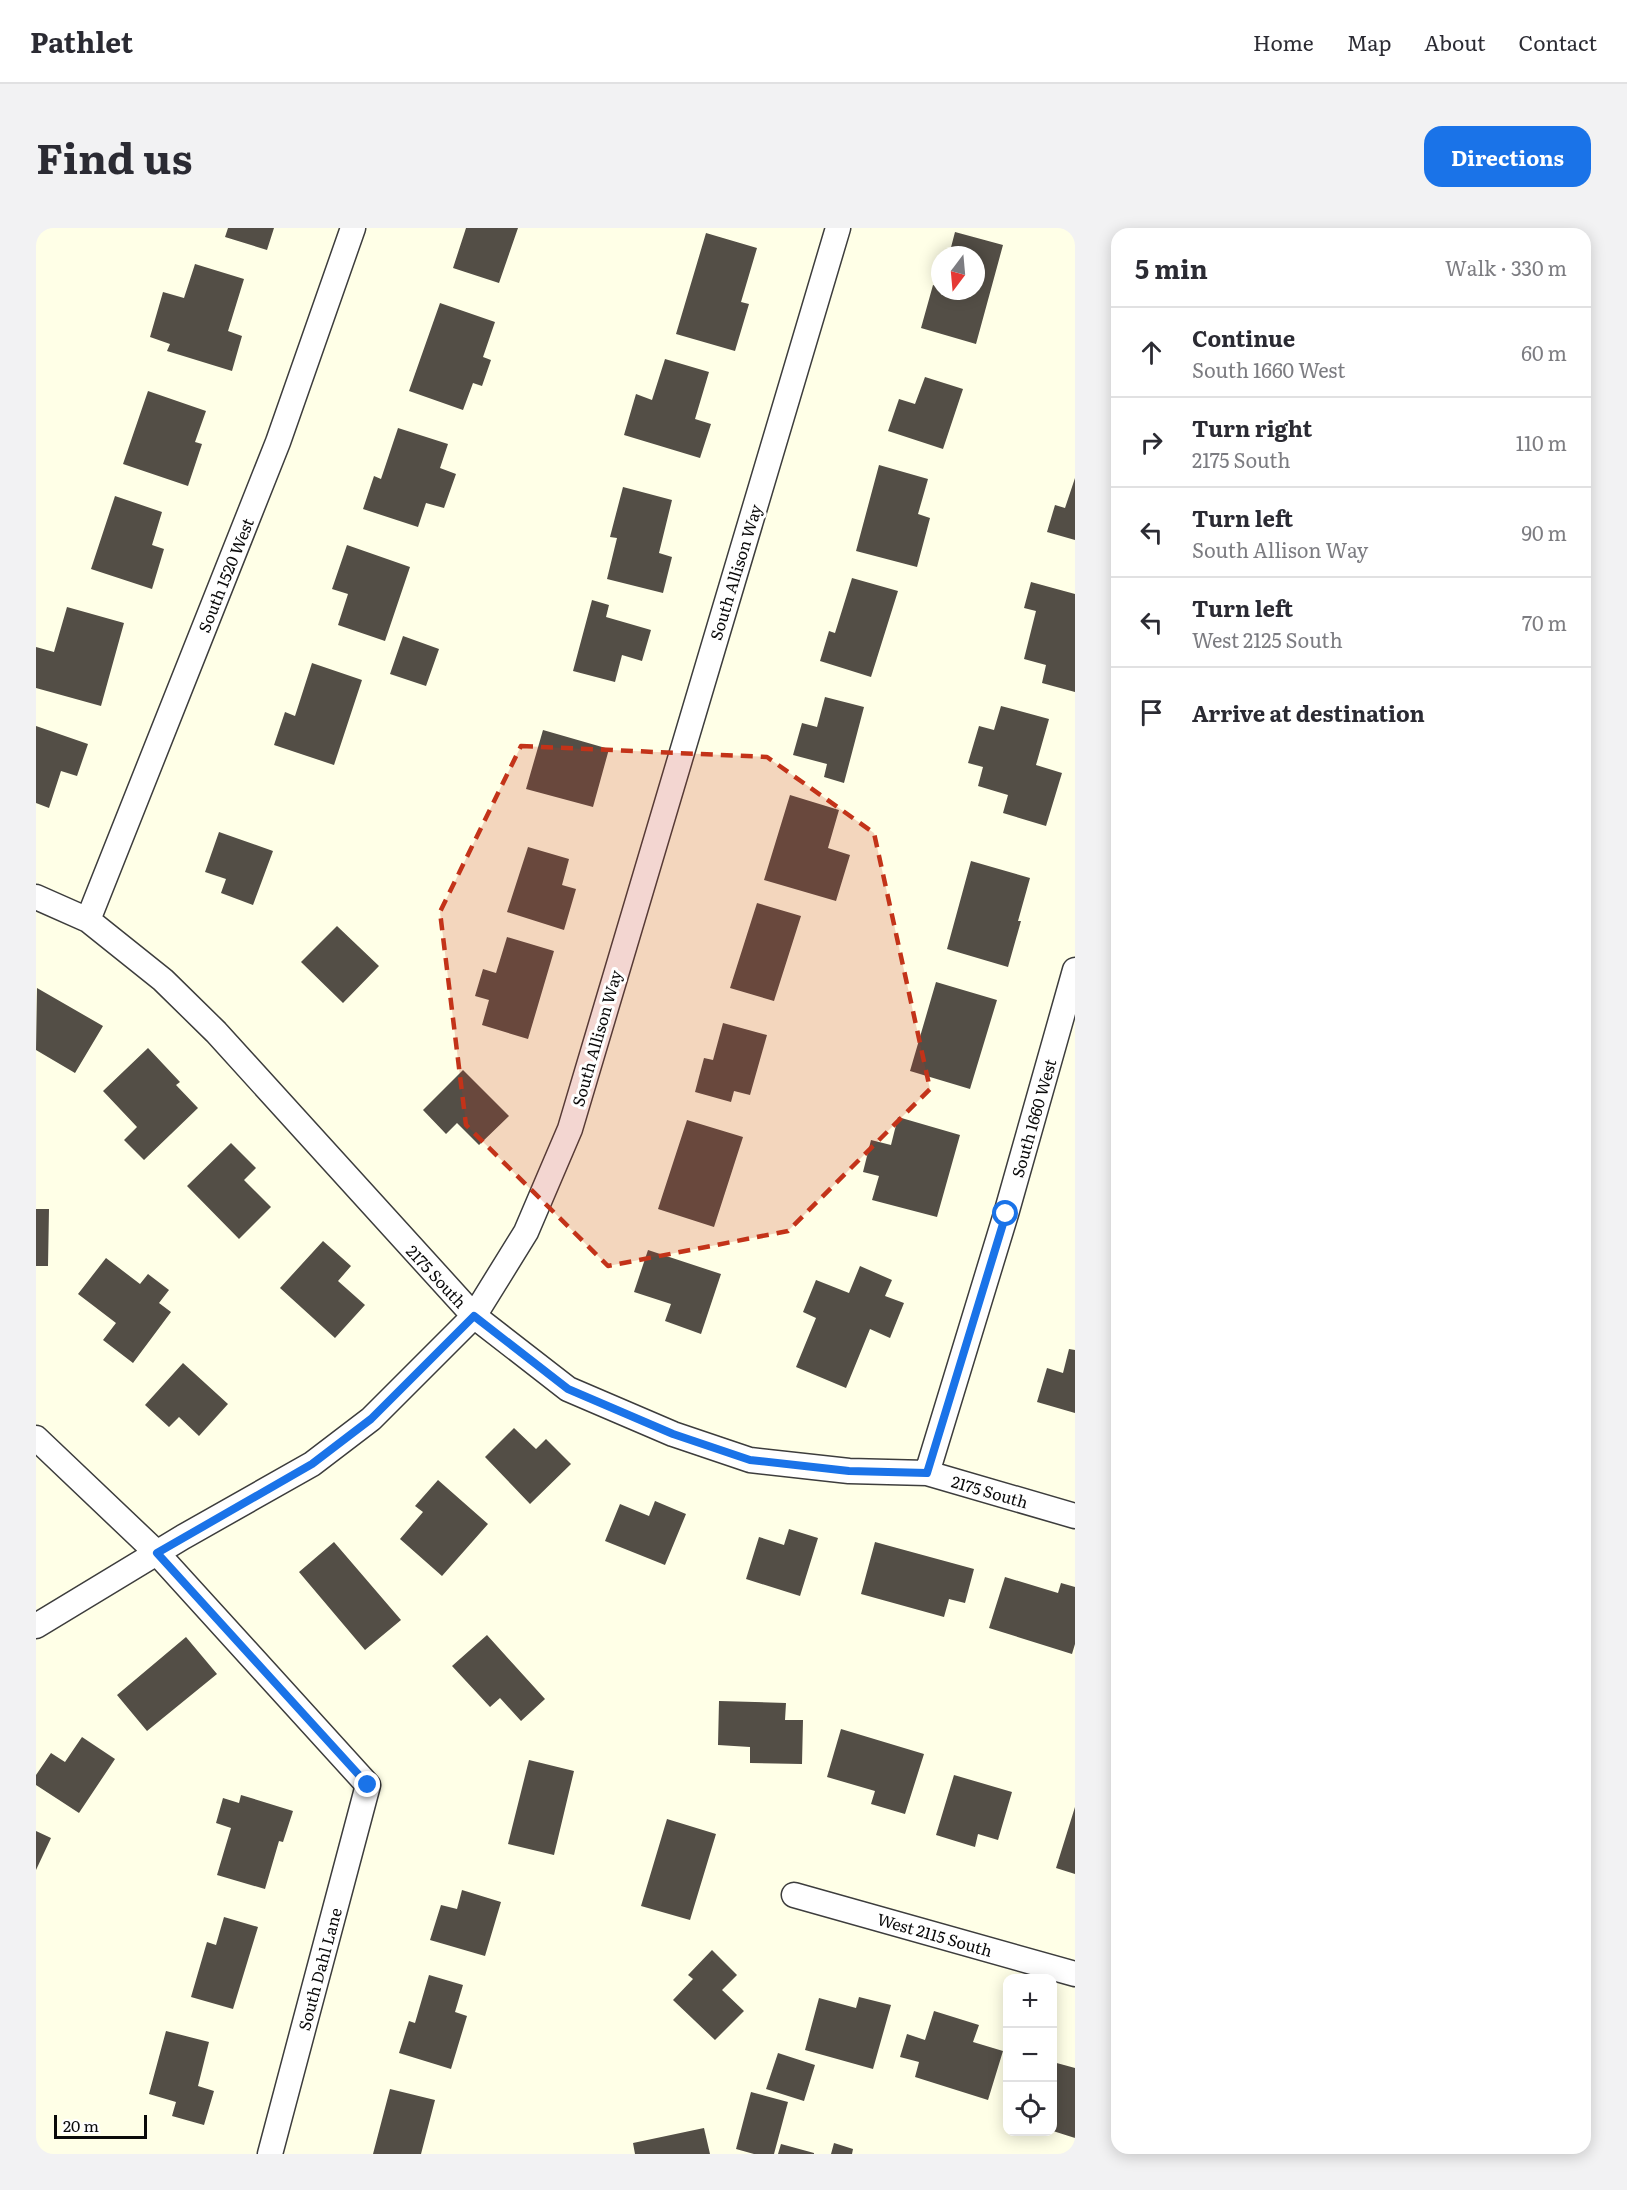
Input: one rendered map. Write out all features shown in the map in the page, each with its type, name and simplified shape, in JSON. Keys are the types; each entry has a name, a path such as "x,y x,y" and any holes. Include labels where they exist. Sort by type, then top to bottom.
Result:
{"street":[{"name":"South 1520 West","path":"88,920 278,442 353,228"},
{"name":"South Allison Way","path":"36,1626 312,1464 371,1419 474,1316 526,1232 570,1129 838,228"},
{"name":"2175 South","path":"36,897 88,920 163,980 216,1032 474,1316 568,1389 673,1434 750,1460 849,1471 927,1473 1075,1516"},
{"name":"South 1660 West","path":"927,1473 1006,1214 1075,970"},
{"path":"36,1438 157,1553"},
{"name":"South Dahl Lane","path":"157,1553 368,1785 270,2154"},
{"name":"West 2115 South","path":"794,1895 1075,1974"}],"highlighted area":[{"path":"521,746 767,757 874,833 930,1089 788,1231 608,1266 466,1125 440,912"}],"building":[{"path":"228,228 274,228 267,250 225,237"},
{"path":"466,228 518,228 499,283 453,268"},
{"path":"955,232 1003,245 976,344 921,328 931,292 931,300 985,300 985,246 951,246"},
{"path":"706,233 757,248 741,302 749,304 735,351 676,334"},
{"path":"195,264 244,279 228,331 242,336 232,371 167,351 170,344 150,337 163,292 184,298"},
{"path":"440,303 495,322 483,357 491,360 482,386 473,383 463,410 409,391"},
{"path":"665,359 709,372 695,419 711,424 700,458 624,435 636,394 652,400"},
{"path":"925,377 963,389 943,449 888,431 899,399 915,404"},
{"path":"148,391 206,411 195,442 202,444 188,486 123,464"},
{"path":"398,428 448,444 440,468 456,474 444,508 426,503 418,527 363,509 374,476 381,479"},
{"path":"879,465 928,479 918,514 930,518 917,567 856,551"},
{"path":"1075,478 1075,540 1047,532 1055,505 1065,508"},
{"path":"623,487 672,500 659,553 672,557 663,593 607,579 617,538 610,537"},
{"path":"115,496 162,512 152,545 164,549 152,589 91,569"},
{"path":"347,545 410,567 385,641 338,625 348,594 332,589"},
{"path":"852,578 898,591 871,677 820,661 829,631 835,633"},
{"path":"1031,582 1075,594 1075,692 1042,683 1046,665 1024,659 1036,611 1024,608"},
{"path":"592,600 609,605 606,617 651,630 642,661 622,655 615,682 573,671"},
{"path":"67,607 124,623 101,706 36,688 36,647 54,652"},
{"path":"403,636 439,649 426,686 390,674"},
{"path":"312,663 362,680 334,765 274,745 285,712 295,716"},
{"path":"825,697 864,707 844,783 824,777 827,764 793,755 802,723 817,727"},
{"path":"1001,706 1049,719 1036,765 1062,773 1046,826 1003,813 1008,795 978,786 983,767 968,763 979,726 994,730"},
{"path":"36,726 88,744 77,776 61,771 49,808 36,803"},
{"path":"543,730 609,749 593,807 526,789"},
{"path":"790,795 839,810 828,848 850,855 836,901 764,880"},
{"path":"219,832 273,851 253,905 221,893 226,879 205,872"},
{"path":"528,847 569,859 562,885 576,889 564,930 507,912"},
{"path":"971,861 1030,878 1008,967 947,949"},
{"path":"757,903 801,916 774,1001 730,988"},
{"path":"337,926 379,966 343,1003 301,962"},
{"path":"507,937 554,951 528,1039 482,1025 489,1000 475,996 483,969 496,973"},
{"path":"936,982 997,1000 970,1089 910,1071"},
{"path":"37,988 103,1026 75,1073 36,1050"},
{"path":"723,1023 767,1035 750,1095 734,1091 731,1102 695,1092 704,1058 713,1060"},
{"path":"148,1048 180,1082 176,1085 198,1108 144,1160 124,1140 137,1127 103,1091"},
{"path":"463,1070 509,1116 479,1145 457,1123 446,1134 423,1110"},
{"path":"898,1117 960,1135 937,1217 872,1200 879,1176 863,1172 871,1140 891,1145"},
{"path":"687,1120 743,1137 714,1227 658,1209"},
{"path":"231,1143 256,1168 244,1180 271,1207 239,1239 187,1186"},
{"path":"36,1209 49,1209 48,1266 36,1266"},
{"path":"323,1241 351,1266 338,1281 365,1305 335,1338 280,1288"},
{"path":"648,1250 721,1274 701,1334 665,1321 671,1304 634,1292"},
{"path":"106,1258 140,1284 148,1274 169,1290 159,1303 171,1312 133,1363 103,1340 116,1323 78,1294"},
{"path":"860,1266 892,1280 885,1296 904,1303 890,1338 870,1329 846,1388 796,1367 816,1318 803,1312 816,1280 849,1293"},
{"path":"1069,1349 1075,1350 1075,1413 1037,1402 1047,1368 1063,1373"},
{"path":"183,1363 228,1404 199,1436 179,1417 169,1427 145,1405"},
{"path":"514,1428 536,1449 546,1439 571,1464 530,1504 485,1457"},
{"path":"438,1480 488,1524 442,1576 400,1539 423,1512 415,1506"},
{"path":"655,1501 686,1514 665,1565 605,1541 620,1504 649,1516"},
{"path":"789,1529 818,1538 800,1596 746,1579 759,1537 784,1545"},
{"path":"334,1542 401,1620 365,1650 299,1572"},
{"path":"875,1542 974,1569 965,1603 949,1599 944,1617 861,1594"},
{"path":"1005,1577 1058,1593 1061,1583 1075,1587 1075,1644 1072,1654 989,1628"},
{"path":"487,1635 545,1699 521,1721 500,1698 490,1707 452,1666"},
{"path":"186,1637 217,1674 147,1731 117,1695"},
{"path":"719,1701 786,1703 785,1720 803,1720 802,1764 750,1763 750,1747 718,1745"},
{"path":"841,1729 924,1754 905,1814 871,1804 875,1791 827,1777"},
{"path":"82,1737 115,1759 79,1813 36,1785 36,1775 51,1753 65,1762"},
{"path":"529,1760 574,1771 554,1855 508,1844"},
{"path":"954,1775 1012,1792 998,1840 978,1834 975,1847 936,1835"},
{"path":"241,1795 293,1811 283,1842 279,1841 265,1889 217,1875 231,1828 216,1823 223,1798 239,1803"},
{"path":"1075,1807 1075,1874 1056,1868"},
{"path":"667,1819 716,1834 690,1920 641,1906"},
{"path":"36,1831 51,1838 36,1870"},
{"path":"462,1890 501,1902 485,1956 430,1940 441,1905 457,1909"},
{"path":"224,1917 258,1927 233,2009 191,1997 207,1942 216,1945"},
{"path":"712,1950 737,1975 722,1990 744,2011 715,2040 673,2000 693,1979 688,1975"},
{"path":"429,1975 463,1985 455,2012 467,2016 451,2069 399,2053 409,2021 415,2023"},
{"path":"859,1997 891,2005 873,2069 805,2050 819,1998 856,2008"},
{"path":"934,2011 979,2025 973,2042 1003,2051 988,2100 915,2077 919,2062 900,2057 907,2034 925,2040"},
{"path":"166,2031 209,2042 198,2086 214,2091 204,2125 172,2116 176,2102 149,2094"},
{"path":"778,2053 815,2065 804,2101 766,2089"},
{"path":"1057,2063 1075,2068 1075,2138 1057,2132"},
{"path":"390,2089 435,2100 421,2154 373,2154"},
{"path":"751,2092 788,2102 774,2154 754,2154 736,2149"},
{"path":"704,2128 710,2154 635,2154 633,2143"},
{"path":"834,2143 853,2149 852,2154 831,2154"},
{"path":"781,2144 814,2153 814,2154 778,2154"}],"route":[{"path":"368,1785 157,1553 312,1464 371,1419 474,1316 568,1389 673,1434 750,1460 849,1471 927,1473 1006,1214"}]}
